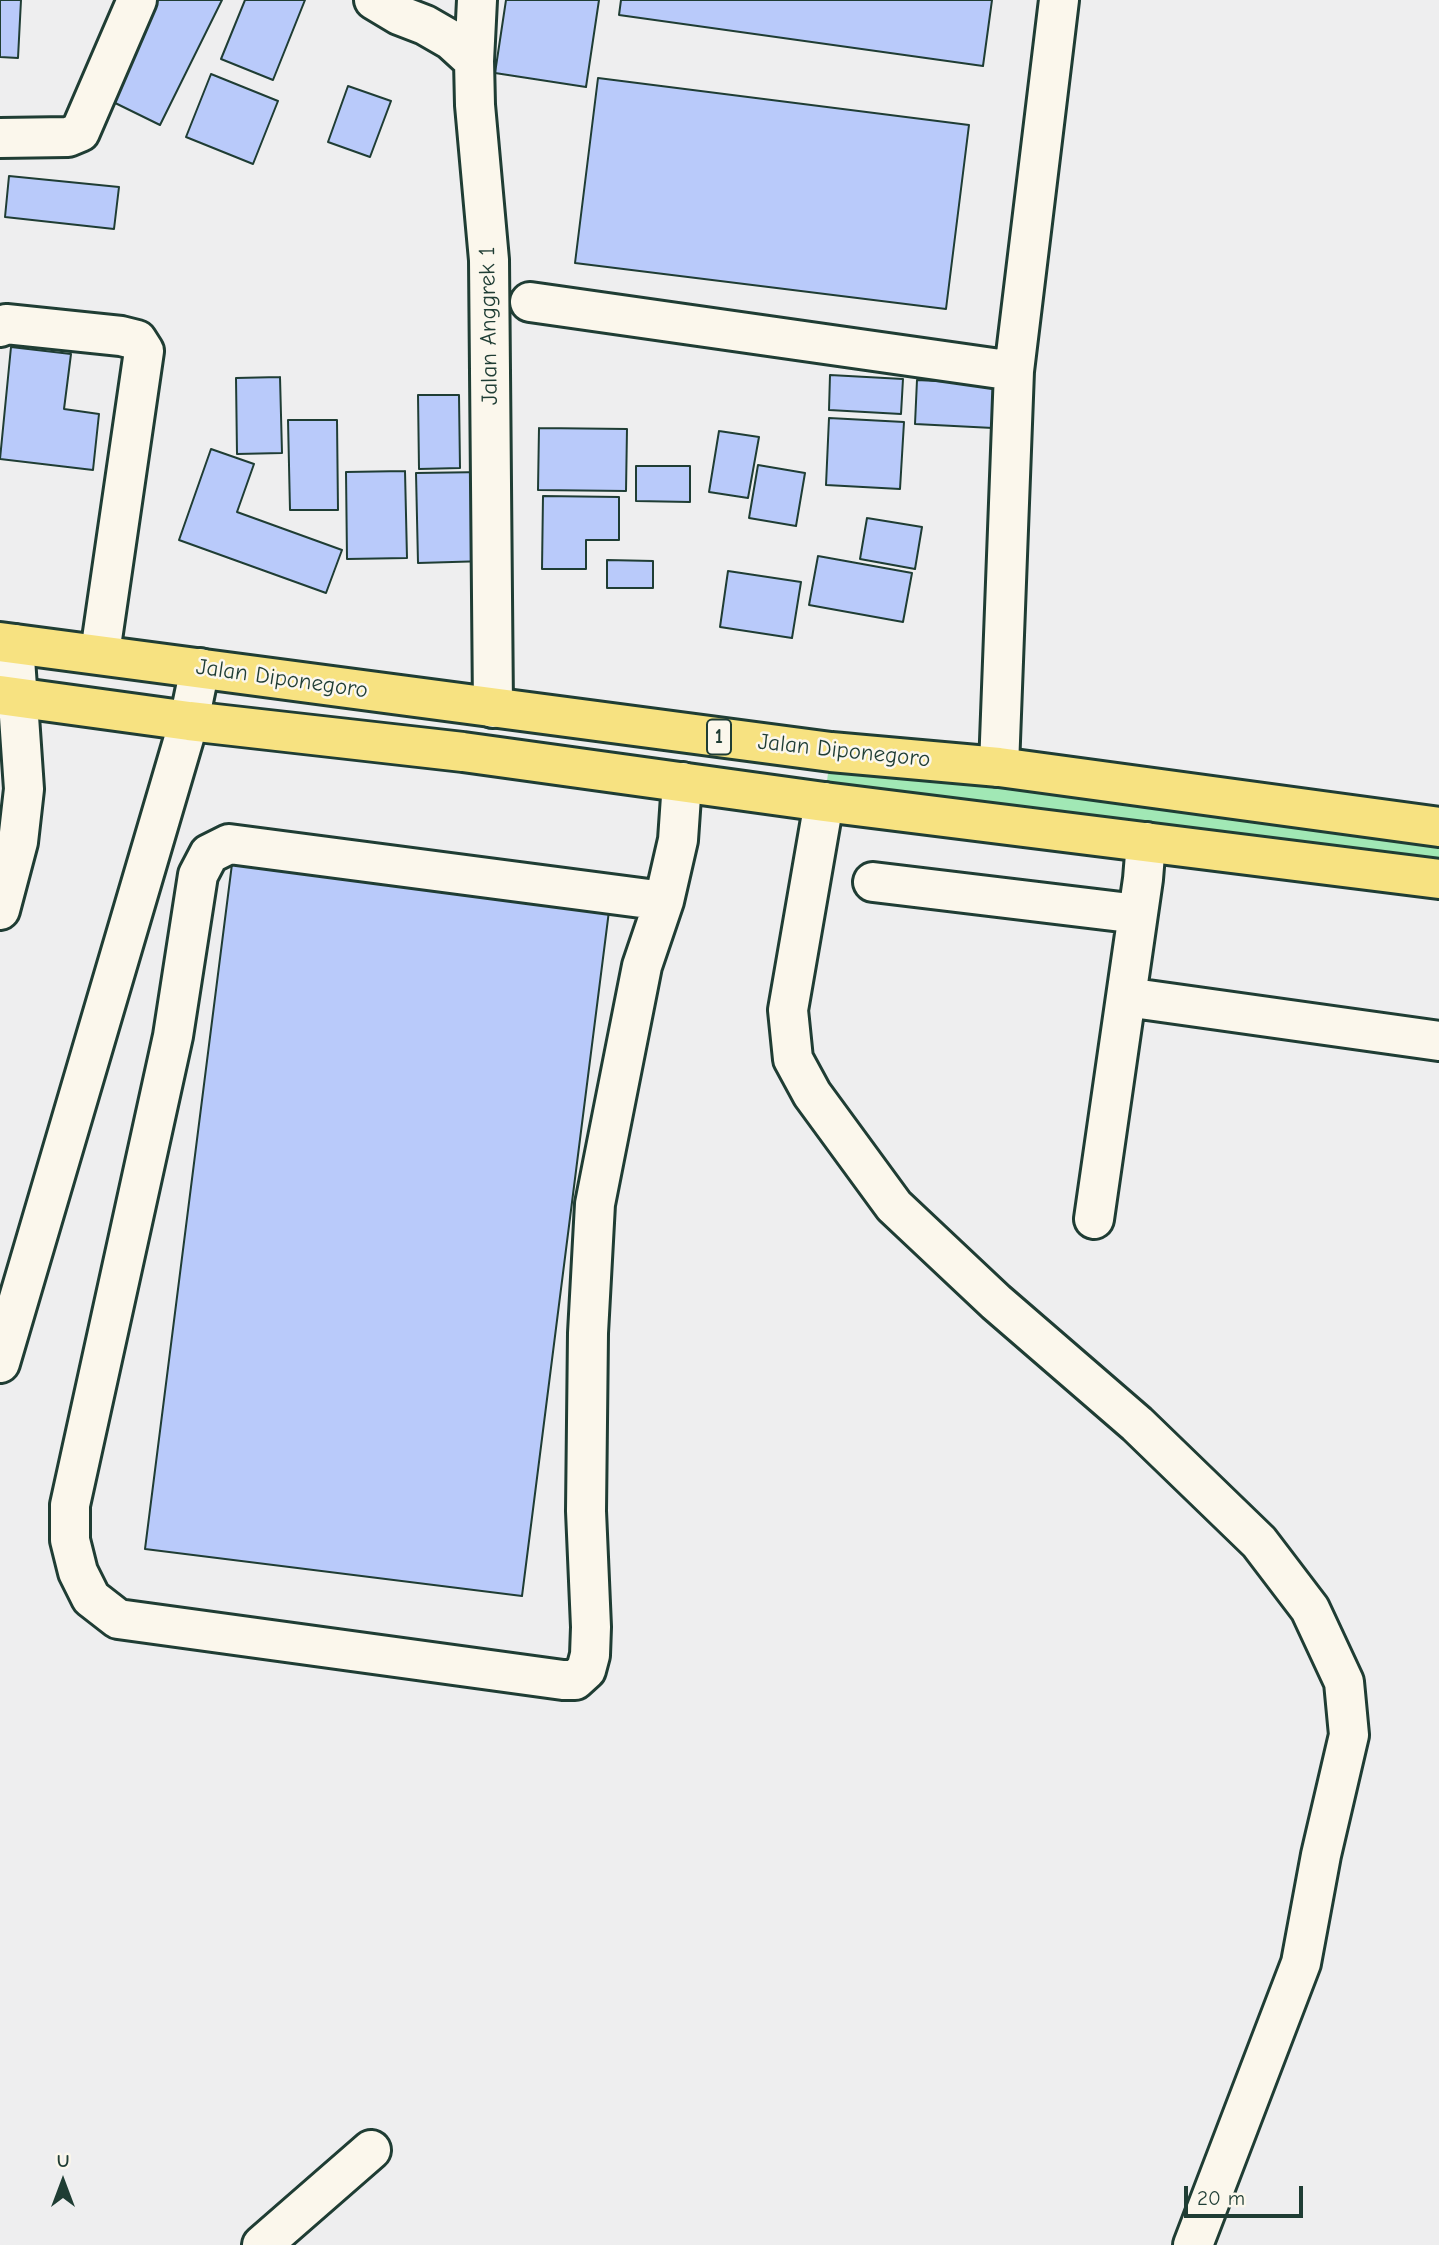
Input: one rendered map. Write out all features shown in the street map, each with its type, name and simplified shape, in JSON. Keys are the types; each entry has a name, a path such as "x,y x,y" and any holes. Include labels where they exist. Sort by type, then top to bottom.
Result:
{"highway":[{"name":"Jalan Diponegoro","path":"7,643 100,653 831,752 999,767 1439,827"},
{"name":"1","path":"8,696 188,721 463,752 824,802 1439,879"}],"street":[{"path":"0,138 68,138 80,132 137,0"},
{"path":"374,0 450,40 474,61"},
{"name":"Jalan Anggrek 1","path":"477,0 475,105 489,260 493,708"},
{"path":"999,767 1014,371 1059,0"},
{"path":"530,302 1014,371"},
{"path":"0,327 6,324 121,336 137,340 144,351 100,653"},
{"path":"0,910 18,842 24,789 8,696 7,643"},
{"path":"0,1363 188,721 200,668"},
{"path":"664,901 229,844 209,854 198,875 173,1036 70,1505 70,1540 78,1572 91,1598 118,1619 564,1680 575,1680 586,1670 590,1655 591,1627 586,1511 588,1333 595,1204 642,966 664,901 678,840 682,782"},
{"path":"824,802 788,1010 793,1059 812,1094 894,1206 996,1302 1137,1424 1259,1542 1310,1609 1344,1682 1349,1735 1321,1855 1301,1963 1193,2245"},
{"path":"1094,1219 1146,842"},
{"path":"873,882 1138,914"},
{"path":"1126,997 1439,1041"},
{"path":"262,2245 371,2150"}],"green space":[{"path":"831,752 1439,827 1439,879 824,802"}],"building":[{"path":"0,0 21,0 18,58 0,57"},
{"path":"153,0 222,0 160,125 105,98"},
{"path":"245,0 305,0 273,80 221,59"},
{"path":"506,0 599,0 586,87 495,73"},
{"path":"621,0 992,0 983,66 619,15"},
{"path":"211,74 278,101 253,164 186,137"},
{"path":"598,78 969,125 946,309 575,263"},
{"path":"348,86 391,101 370,157 328,142"},
{"path":"9,176 119,187 114,229 5,217"},
{"path":"11,347 71,354 64,409 99,414 93,470 0,459"},
{"path":"830,375 903,379 901,414 829,410"},
{"path":"280,377 282,453 237,454 236,378"},
{"path":"917,380 996,384 993,428 915,424"},
{"path":"418,395 459,395 460,468 419,469"},
{"path":"829,418 904,422 900,489 826,485"},
{"path":"288,420 337,420 338,510 290,510"},
{"path":"539,428 627,429 626,491 538,490"},
{"path":"719,431 759,437 748,498 709,492"},
{"path":"211,449 254,464 237,512 342,550 326,593 179,540"},
{"path":"758,465 805,473 796,526 749,518"},
{"path":"636,466 690,466 690,502 636,501"},
{"path":"405,471 407,558 347,559 346,472"},
{"path":"485,472 487,561 418,563 416,473"},
{"path":"543,496 619,497 619,540 586,540 586,569 542,569"},
{"path":"867,518 922,527 915,569 860,559"},
{"path":"818,556 912,573 903,622 809,605"},
{"path":"607,560 653,561 653,588 607,588"},
{"path":"728,571 801,582 792,638 720,627"},
{"path":"233,856 610,903 522,1596 145,1549"}]}
